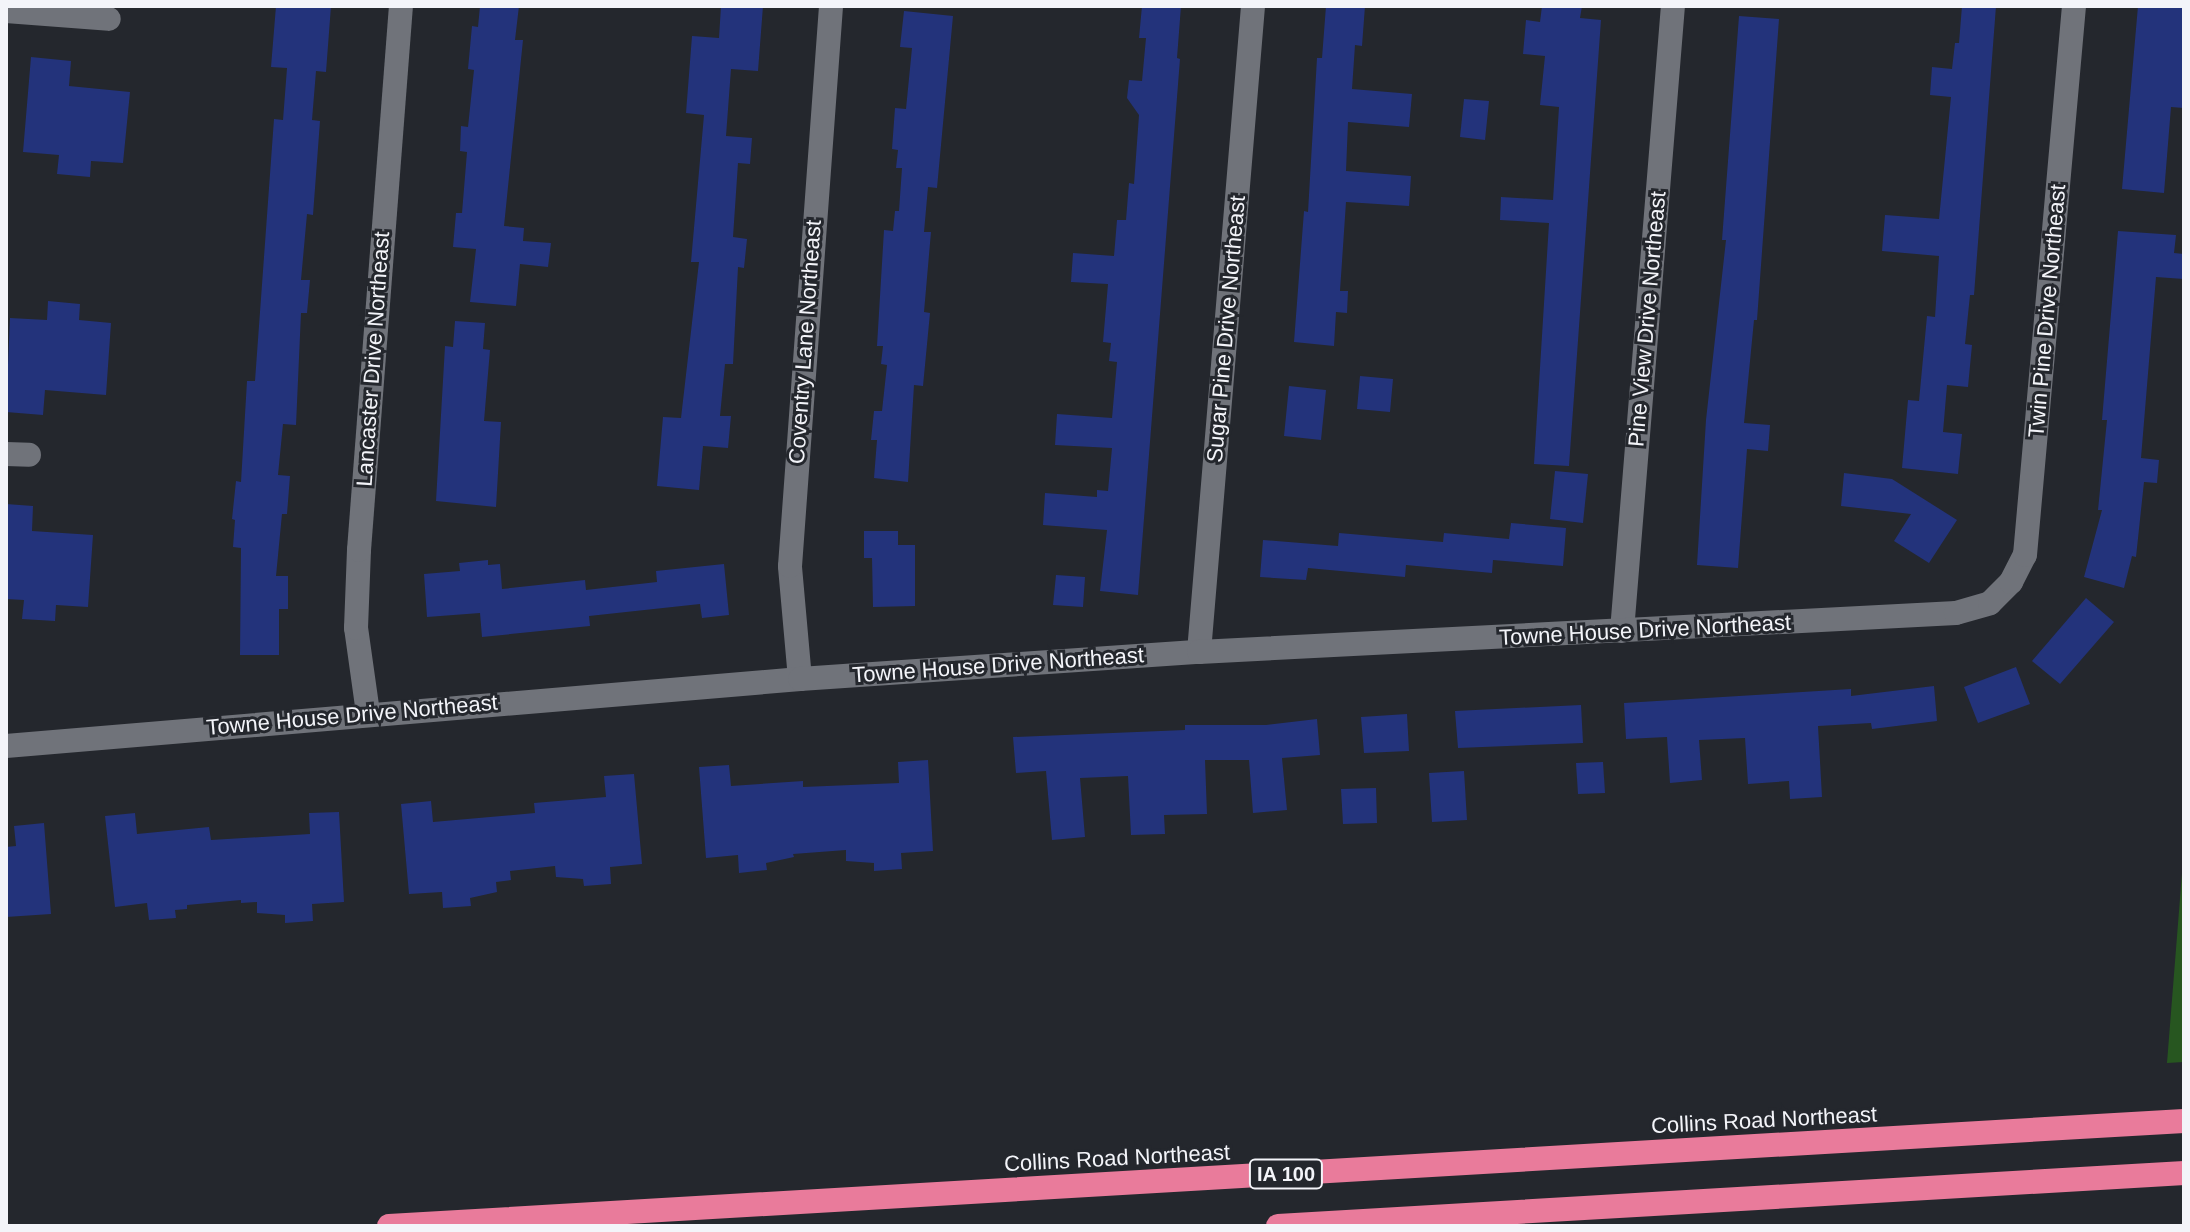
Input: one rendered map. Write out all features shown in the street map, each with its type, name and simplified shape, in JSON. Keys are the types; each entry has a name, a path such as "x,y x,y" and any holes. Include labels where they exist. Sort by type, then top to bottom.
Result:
{"highway":[{"name":"Collins Road Northeast","path":"389,1226 2184,1121"},
{"path":"1278,1226 2184,1173"}],"street":[{"name":"Lancaster Drive Northeast","path":"368,713 356,628 359,550 401,6"},
{"name":"Coventry Lane Northeast","path":"800,679 790,566 831,6"},
{"name":"Sugar Pine Drive Northeast","path":"1199,652 1253,6"},
{"name":"Pine View Drive Northeast","path":"1622,631 1673,6"},
{"name":"Twin Pine Drive Northeast","path":"1990,603 2011,582 2025,555 2074,6"},
{"path":"6,11 109,19"},
{"name":"Towne House Drive Northeast","path":"6,746 368,713 800,679 1199,652 1956,613 1990,603"}],"green space":[{"path":"2184,848 2184,1062 2167,1063"}],"building":[{"path":"276,6 331,6 326,72 316,71 312,120 320,121 313,215 307,214 301,280 310,280 307,313 301,313 296,425 283,424 278,475 290,476 287,514 282,514 276,576 288,576 288,609 279,609 279,655 240,655 241,548 233,547 235,520 232,519 236,481 241,482 247,381 255,381 274,119 283,120 287,68 271,67"},
{"path":"480,6 519,6 515,40 523,40 504,226 524,228 523,241 551,243 548,267 520,264 516,306 470,302 476,249 453,247 456,213 462,213 467,152 460,151 461,126 468,127 474,70 468,69 472,26 478,27"},
{"path":"721,6 763,6 758,71 731,69 726,136 752,138 750,164 738,163 733,237 747,239 744,268 738,267 733,364 725,364 720,416 731,416 728,448 703,446 699,490 657,486 663,417 681,418 699,262 691,262 704,115 686,113 692,36 719,38"},
{"path":"1142,6 1181,6 1177,58 1180,59 1138,595 1100,591 1107,530 1043,525 1045,493 1097,497 1097,490 1108,491 1112,448 1055,445 1057,414 1112,418 1117,362 1109,361 1111,343 1103,342 1108,284 1071,282 1073,253 1114,256 1117,220 1126,220 1129,183 1134,184 1139,115 1127,98 1129,80 1142,81 1146,38 1139,38"},
{"path":"1326,6 1365,6 1362,46 1355,45 1352,89 1412,94 1409,127 1348,122 1346,171 1411,176 1409,206 1346,202 1340,291 1348,291 1347,313 1336,312 1334,346 1294,342 1304,211 1308,212 1317,58 1322,58"},
{"path":"1542,6 1582,6 1580,18 1601,20 1569,466 1534,464 1549,223 1500,220 1501,197 1553,200 1559,107 1540,105 1545,56 1523,54 1526,20 1540,22"},
{"path":"1962,6 1996,6 1974,295 1970,295 1965,344 1972,345 1968,387 1947,385 1943,432 1962,434 1958,474 1902,468 1908,400 1919,401 1927,316 1935,317 1939,256 1882,251 1885,215 1939,219 1951,97 1930,95 1932,67 1952,69 1955,43 1959,43"},
{"path":"2138,6 2184,6 2184,108 2171,107 2164,193 2122,189"},
{"path":"904,11 953,16 937,188 928,187 924,232 931,232 924,312 930,313 923,386 914,385 908,482 874,478 877,440 871,440 874,411 882,411 887,365 881,364 883,346 877,346 884,230 893,231 895,211 899,211 902,168 896,168 898,150 892,149 895,108 906,109 912,48 900,47"},
{"path":"1739,16 1779,19 1757,320 1754,320 1744,423 1770,425 1768,451 1747,449 1738,568 1697,565 1706,420 1726,240 1722,240"},
{"path":"31,57 71,61 69,86 130,92 123,163 91,161 90,177 57,174 59,155 23,152"},
{"path":"1464,99 1489,101 1485,140 1460,137"},
{"path":"2118,231 2176,235 2174,253 2184,254 2184,279 2156,277 2141,458 2159,460 2157,483 2144,482 2136,557 2132,556 2124,588 2084,577 2102,510 2098,510 2107,420 2102,420"},
{"path":"48,301 80,304 79,320 111,323 106,395 45,390 43,415 6,412 10,318 47,320"},
{"path":"455,321 485,323 483,349 490,350 484,421 501,422 496,507 436,501 445,346 453,347"},
{"path":"1360,376 1393,379 1390,412 1357,409"},
{"path":"1289,386 1326,390 1321,440 1284,436"},
{"path":"1555,471 1588,474 1583,523 1550,519"},
{"path":"1844,473 1892,479 1957,520 1929,563 1894,541 1911,514 1841,506"},
{"path":"6,504 33,506 32,531 93,535 88,607 56,605 55,621 22,619 24,600 6,599"},
{"path":"1511,523 1566,528 1563,566 1493,560 1492,573 1406,565 1405,577 1308,568 1306,580 1260,577 1263,540 1338,546 1339,533 1443,542 1444,533 1509,539"},
{"path":"864,531 898,531 898,545 915,545 915,606 873,607 872,558 864,558"},
{"path":"488,560 488,565 500,564 502,589 585,580 586,590 657,582 656,571 724,564 729,615 702,618 700,604 589,616 590,626 482,637 480,613 427,617 424,574 460,571 459,563"},
{"path":"1056,575 1085,577 1083,607 1053,605"},
{"path":"2086,598 2114,622 2060,684 2032,661"},
{"path":"2016,667 2030,704 1978,723 1964,687"},
{"path":"1934,686 1937,721 1872,729 1871,723 1818,726 1822,797 1790,799 1789,781 1748,784 1745,738 1699,740 1702,780 1670,783 1667,737 1626,739 1624,703 1851,689 1851,696"},
{"path":"1581,705 1583,743 1458,748 1455,711"},
{"path":"1407,714 1409,751 1364,753 1361,717"},
{"path":"1317,719 1320,755 1282,758 1287,810 1253,813 1249,760 1205,760 1207,814 1164,815 1165,834 1131,835 1128,776 1080,778 1085,837 1052,840 1046,771 1016,773 1013,737 1185,730 1185,725 1266,725"},
{"path":"928,760 933,851 901,853 902,869 874,871 874,863 846,861 846,850 793,854 794,857 766,863 767,870 739,873 738,855 706,858 699,767 729,765 731,786 803,781 803,787 899,783 898,762"},
{"path":"1603,762 1605,793 1578,794 1576,763"},
{"path":"1464,771 1467,820 1432,822 1429,773"},
{"path":"634,774 642,864 610,867 611,884 584,886 583,879 556,877 555,866 510,871 511,880 496,882 497,892 470,898 471,906 443,908 442,892 409,894 401,804 431,801 433,822 535,813 534,803 606,797 604,776"},
{"path":"1376,788 1377,823 1343,824 1341,789"},
{"path":"339,812 344,902 312,904 313,921 285,923 285,915 257,913 257,902 241,903 241,900 187,905 187,909 175,910 176,918 149,920 147,903 115,907 105,816 135,813 137,834 209,827 211,840 310,834 309,813"},
{"path":"44,823 51,914 6,917 6,847 16,846 14,826"}]}
